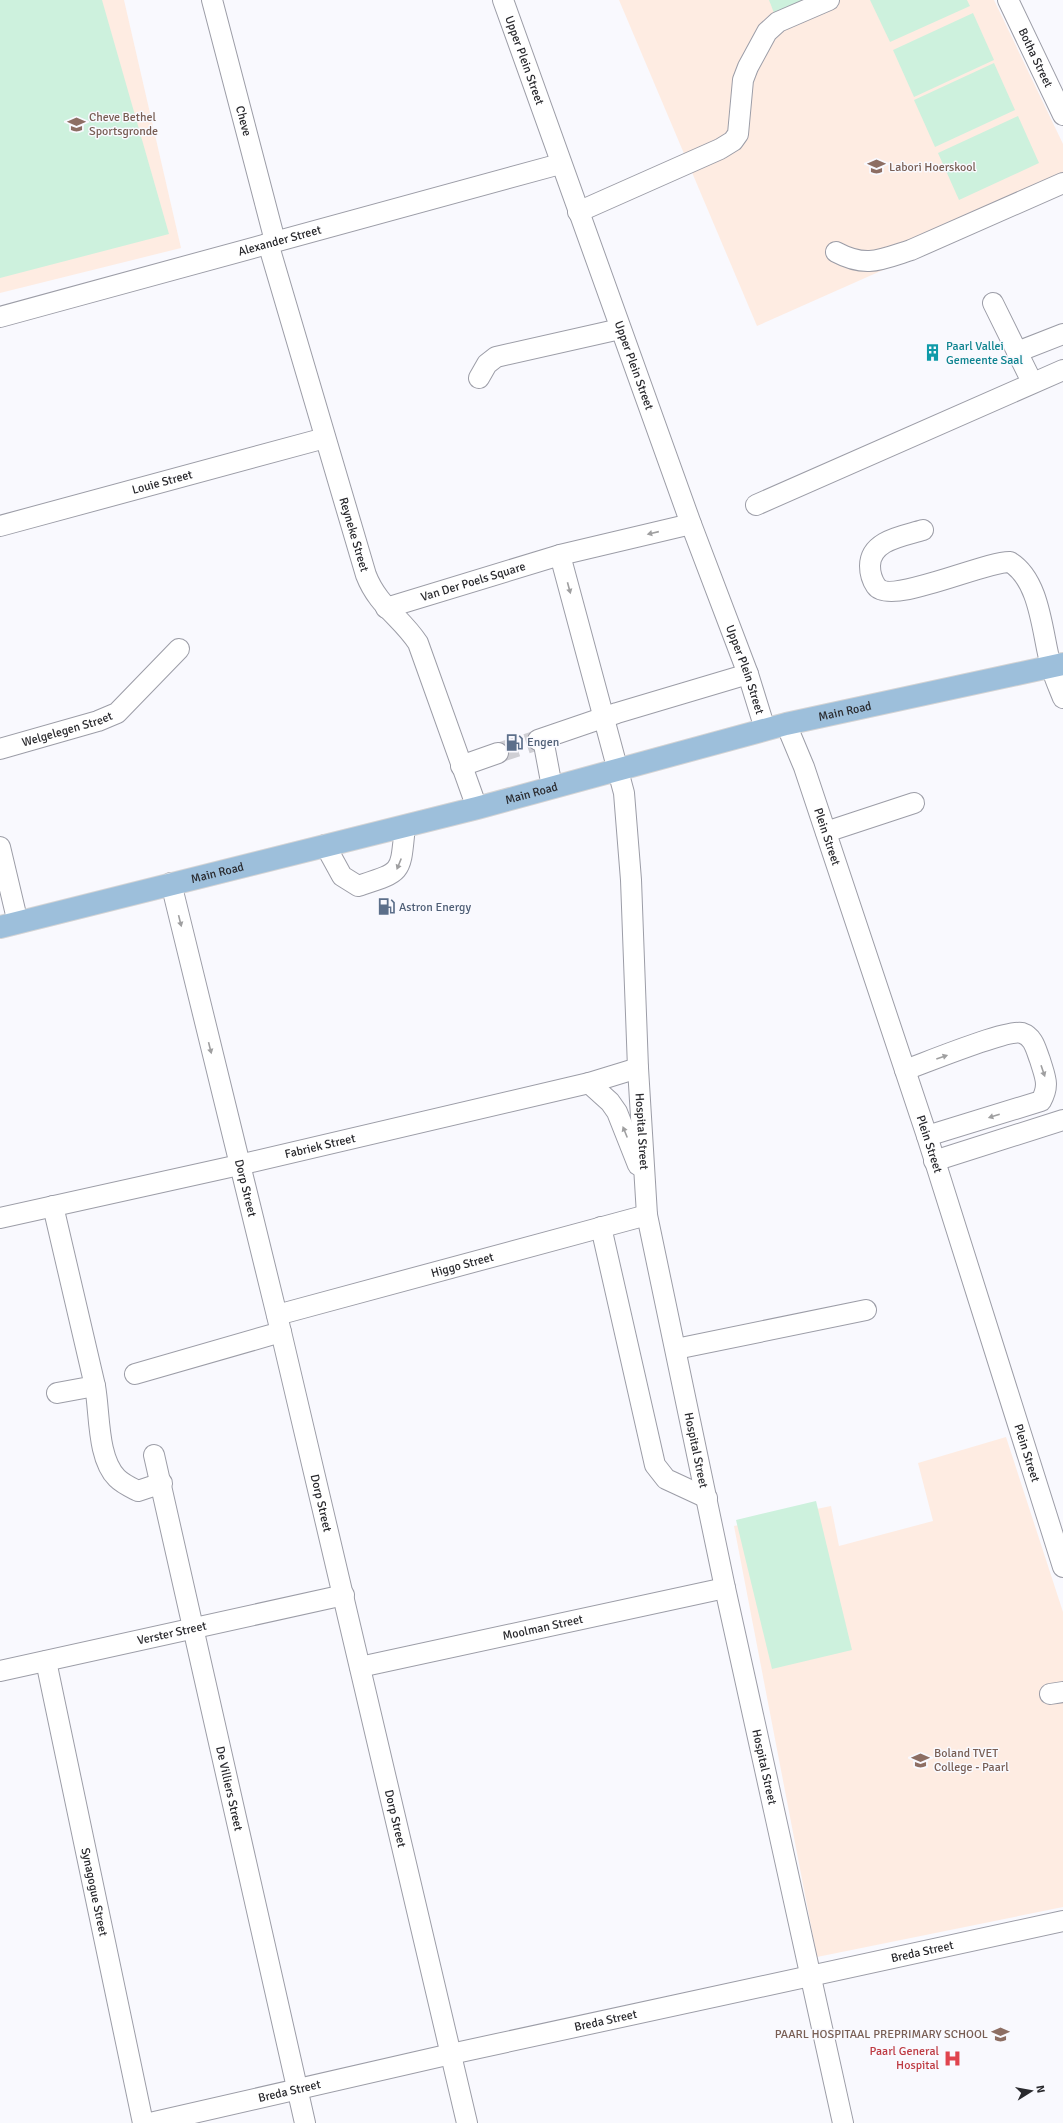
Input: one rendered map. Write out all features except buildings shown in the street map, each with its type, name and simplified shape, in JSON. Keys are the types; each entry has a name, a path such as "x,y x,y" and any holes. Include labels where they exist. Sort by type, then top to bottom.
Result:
{"main road":[{"name":"Main Road","path":"9,925 171,883 477,808 618,768 765,729 1057,665"}],"street":[{"name":"Cheve","path":"212,0 271,242"},
{"name":"Upper Plein Street","path":"503,0 560,164 691,524 748,674 765,729"},
{"path":"578,212 720,149 733,141 740,128 743,80 748,67 767,32 783,19 829,0"},
{"name":"Botha Street","path":"1008,0 1063,115"},
{"name":"Alexander Street","path":"0,317 560,164"},
{"path":"836,252 851,260 868,262 888,257 911,250 1063,183"},
{"name":"Reyneke Street","path":"271,242 325,438 366,575 377,598 410,630 418,643 477,808"},
{"path":"993,303 1032,382"},
{"path":"479,378 487,364 496,356 620,329"},
{"path":"1017,352 1063,334"},
{"path":"756,504 1032,382 1063,370"},
{"name":"Louie Street","path":"0,526 325,438"},
{"name":"Van Der Poels Square","path":"386,608 560,555 691,524"},
{"path":"923,530 886,542 880,545 872,553 870,559 870,571 879,589 893,592 907,590 993,564 1010,562 1023,573 1032,592 1057,665 1063,698"},
{"path":"560,555 603,718 618,768"},
{"name":"Welgelegen Street","path":"0,749 103,719 117,713 179,649"},
{"path":"552,787 541,739 603,718 748,674"},
{"name":"Plein Street","path":"786,724 804,767 905,1070 1063,1567"},
{"path":"461,766 498,753"},
{"name":"Hospital Street","path":"618,768 624,793 631,880 638,1068 647,1215 725,1588 843,2123"},
{"path":"826,832 914,803"},
{"path":"325,845 342,876 358,886 390,876 398,869 401,861 405,826"},
{"path":"0,846 9,925"},
{"name":"Dorp Street","path":"171,883 279,1323 467,2123"},
{"path":"905,1070 1003,1035 1022,1033 1032,1040 1046,1080 1047,1091 1041,1101 926,1136"},
{"name":"Fabriek Street","path":"0,1218 239,1165 589,1083 638,1068"},
{"path":"589,1083 610,1102 617,1112 644,1182"},
{"path":"934,1161 1063,1120"},
{"path":"53,1206 95,1386 102,1449 108,1464 116,1477 138,1491 162,1483"},
{"name":"Higgo Street","path":"135,1374 279,1323 601,1227 647,1215"},
{"path":"601,1227 655,1465 666,1479 707,1498"},
{"path":"676,1349 866,1310"},
{"path":"57,1393 95,1386"},
{"name":"De Villiers Street","path":"154,1455 162,1483 305,2123"},
{"name":"Moolman Street","path":"360,1667 725,1588"},
{"name":"Verster Street","path":"0,1671 344,1596"},
{"name":"Synagogue Street","path":"46,1661 143,2123"},
{"name":"Breda Street","path":"150,2123 451,2054 1063,1921"}],"shaded area":[{"name":"Cheve Bethel Sportsgronde","path":"0,0 124,0 181,248 0,293"},
{"name":"Labori Hoerskool","path":"619,0 994,0 1063,144 1063,190 757,326"},
{"name":"Boland TVET College - Paarl","path":"1006,1437 1063,1612 1063,1907 817,1957 734,1526 831,1506 839,1546 933,1521 918,1463"}],"green space":[{"name":"Cheve Bethel Sportsgronde","path":"0,0 102,0 169,234 0,278"},
{"path":"769,0 804,0 774,13"},
{"path":"870,0 967,0 970,6 890,42"},
{"path":"973,13 994,60 914,97 893,50"},
{"path":"994,63 1015,110 935,147 914,100"},
{"path":"1018,116 1039,163 959,200 938,153"},
{"path":"816,1501 852,1650 772,1669 736,1520"}],"tunnel":[{"path":"498,753 538,740"}],"place":[{"name":"Cheve Bethel Sportsgronde","path":"76,124"},
{"name":"Labori Hoerskool","path":"876,167"},
{"name":"Paarl Vallei Gemeente Saal","path":"933,353"},
{"name":"Engen","path":"514,742"},
{"name":"Astron Energy","path":"386,907"},
{"name":"Boland TVET College - Paarl","path":"921,1760"},
{"name":"PAARL HOSPITAAL PREPRIMARY SCHOOL","path":"1001,2034"},
{"name":"Paarl General Hospital","path":"952,2058"}]}
